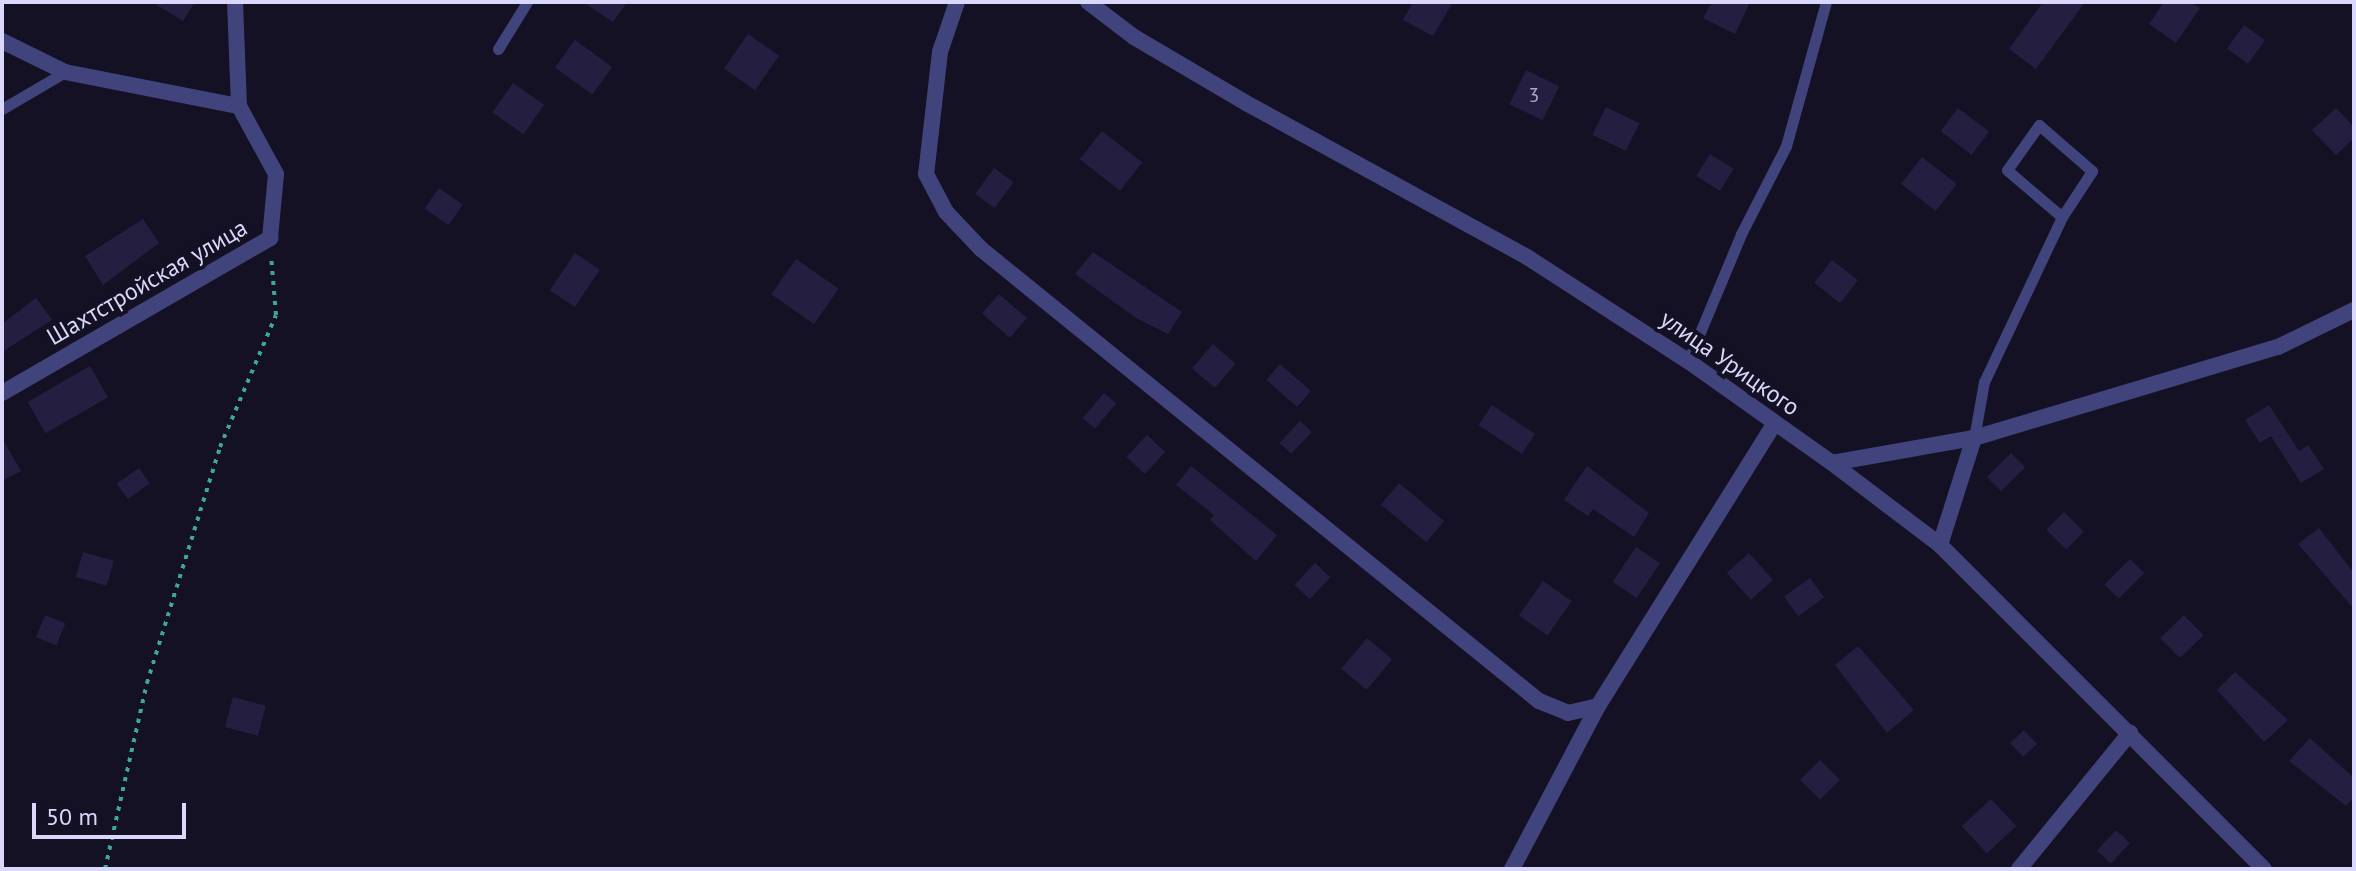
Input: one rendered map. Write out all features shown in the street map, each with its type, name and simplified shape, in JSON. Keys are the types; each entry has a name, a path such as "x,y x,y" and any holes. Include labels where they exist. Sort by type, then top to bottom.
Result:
{"street":[{"name":"Шахтстройская улица","path":"2,393 270,238 276,174 239,106 235,2"},
{"path":"957,2 940,52 926,174 946,212 981,249 1539,701 1568,713 1598,706"},
{"name":"улица Урицкого","path":"1088,2 1134,37 1246,103 1527,257 1688,361 1832,463 1940,545 2264,869"},
{"path":"2,41 65,72 239,106"},
{"path":"1832,463 1974,438 2278,347 2354,310"},
{"path":"1512,869 1598,706 1775,423"},
{"path":"1940,545 1974,438"},
{"path":"2019,869 2130,733"}],"lane":[{"path":"498,49 527,2"},
{"path":"1688,361 1741,234 1786,146 1826,2"},
{"path":"2,109 65,72"},
{"path":"1974,438 1984,382 2062,217 2092,171 2039,125 2007,170 2062,217"}],"path":[{"path":"105,869 147,683 220,447 276,315 270,238"}],"building":[{"path":"152,2 195,2 183,21"},
{"path":"583,2 627,2 613,22"},
{"path":"1413,2 1453,2 1433,36 1403,20"},
{"path":"1712,2 1750,2 1735,34 1703,18"},
{"path":"2043,2 2085,2 2036,69 2009,49"},
{"path":"2164,2 2191,2 2200,8 2176,43 2149,24"},
{"path":"2244,25 2265,40 2248,64 2227,48"},
{"path":"748,34 779,56 755,90 724,68"},
{"path":"575,40 612,67 592,95 555,68"},
{"path":"1526,70 1559,86 1543,120 1509,104"},
{"path":"513,83 544,105 523,134 492,112"},
{"path":"1606,107 1639,123 1626,151 1592,135"},
{"path":"1958,108 1989,131 1972,155 1941,131"},
{"path":"2336,108 2354,127 2354,138 2336,155 2312,130"},
{"path":"1102,131 1142,162 1120,191 1080,159"},
{"path":"1710,154 1734,169 1720,191 1696,176"},
{"path":"1922,157 1957,184 1936,211 1901,184"},
{"path":"994,168 1013,182 995,208 975,194"},
{"path":"439,188 463,205 448,225 425,208"},
{"path":"143,219 159,243 103,285 85,256"},
{"path":"1093,252 1182,312 1168,334 1136,318 1075,274"},
{"path":"575,253 600,270 575,307 550,290"},
{"path":"796,259 839,289 814,324 771,294"},
{"path":"1832,260 1858,280 1840,303 1814,283"},
{"path":"999,294 1027,318 1010,338 982,314"},
{"path":"36,298 52,320 2,352 2,324"},
{"path":"1213,344 1236,364 1215,388 1192,368"},
{"path":"1280,364 1311,391 1297,407 1266,380"},
{"path":"90,366 108,397 46,433 28,402"},
{"path":"1104,393 1116,403 1095,429 1083,418"},
{"path":"1492,405 1535,434 1522,454 1479,425"},
{"path":"2269,405 2299,451 2308,445 2324,469 2301,483 2271,436 2260,443 2245,420"},
{"path":"1300,421 1312,432 1291,454 1280,443"},
{"path":"1147,435 1165,452 1145,474 1127,457"},
{"path":"2,438 21,471 2,481"},
{"path":"2011,453 2025,467 2001,491 1987,477"},
{"path":"1191,466 1277,535 1256,561 1210,520 1214,515 1176,485"},
{"path":"1587,466 1649,513 1634,537 1593,509 1588,516 1564,500"},
{"path":"139,468 150,484 128,499 117,483"},
{"path":"1399,483 1444,521 1426,542 1381,504"},
{"path":"2064,512 2084,532 2066,549 2046,530"},
{"path":"2319,528 2354,573 2354,609 2298,544"},
{"path":"1636,547 1660,563 1637,598 1613,582"},
{"path":"83,552 114,561 107,586 76,577"},
{"path":"1749,553 1773,580 1751,600 1727,573"},
{"path":"2130,559 2144,573 2119,599 2105,584"},
{"path":"1315,563 1330,577 1310,599 1295,585"},
{"path":"1810,578 1824,597 1798,616 1784,597"},
{"path":"1543,581 1572,601 1548,635 1519,615"},
{"path":"45,615 65,623 56,645 36,637"},
{"path":"2184,615 2203,635 2180,658 2160,638"},
{"path":"1367,638 1392,659 1367,690 1341,669"},
{"path":"1858,646 1914,710 1887,733 1835,665"},
{"path":"2235,672 2288,720 2264,742 2217,690"},
{"path":"233,697 266,706 258,736 225,727"},
{"path":"2024,730 2037,744 2023,757 2010,743"},
{"path":"2310,738 2354,778 2354,797 2346,806 2289,761"},
{"path":"1820,760 1840,780 1820,800 1800,780"},
{"path":"1991,799 2016,826 1987,853 1962,826"},
{"path":"2116,830 2130,843 2111,863 2097,850"}]}
